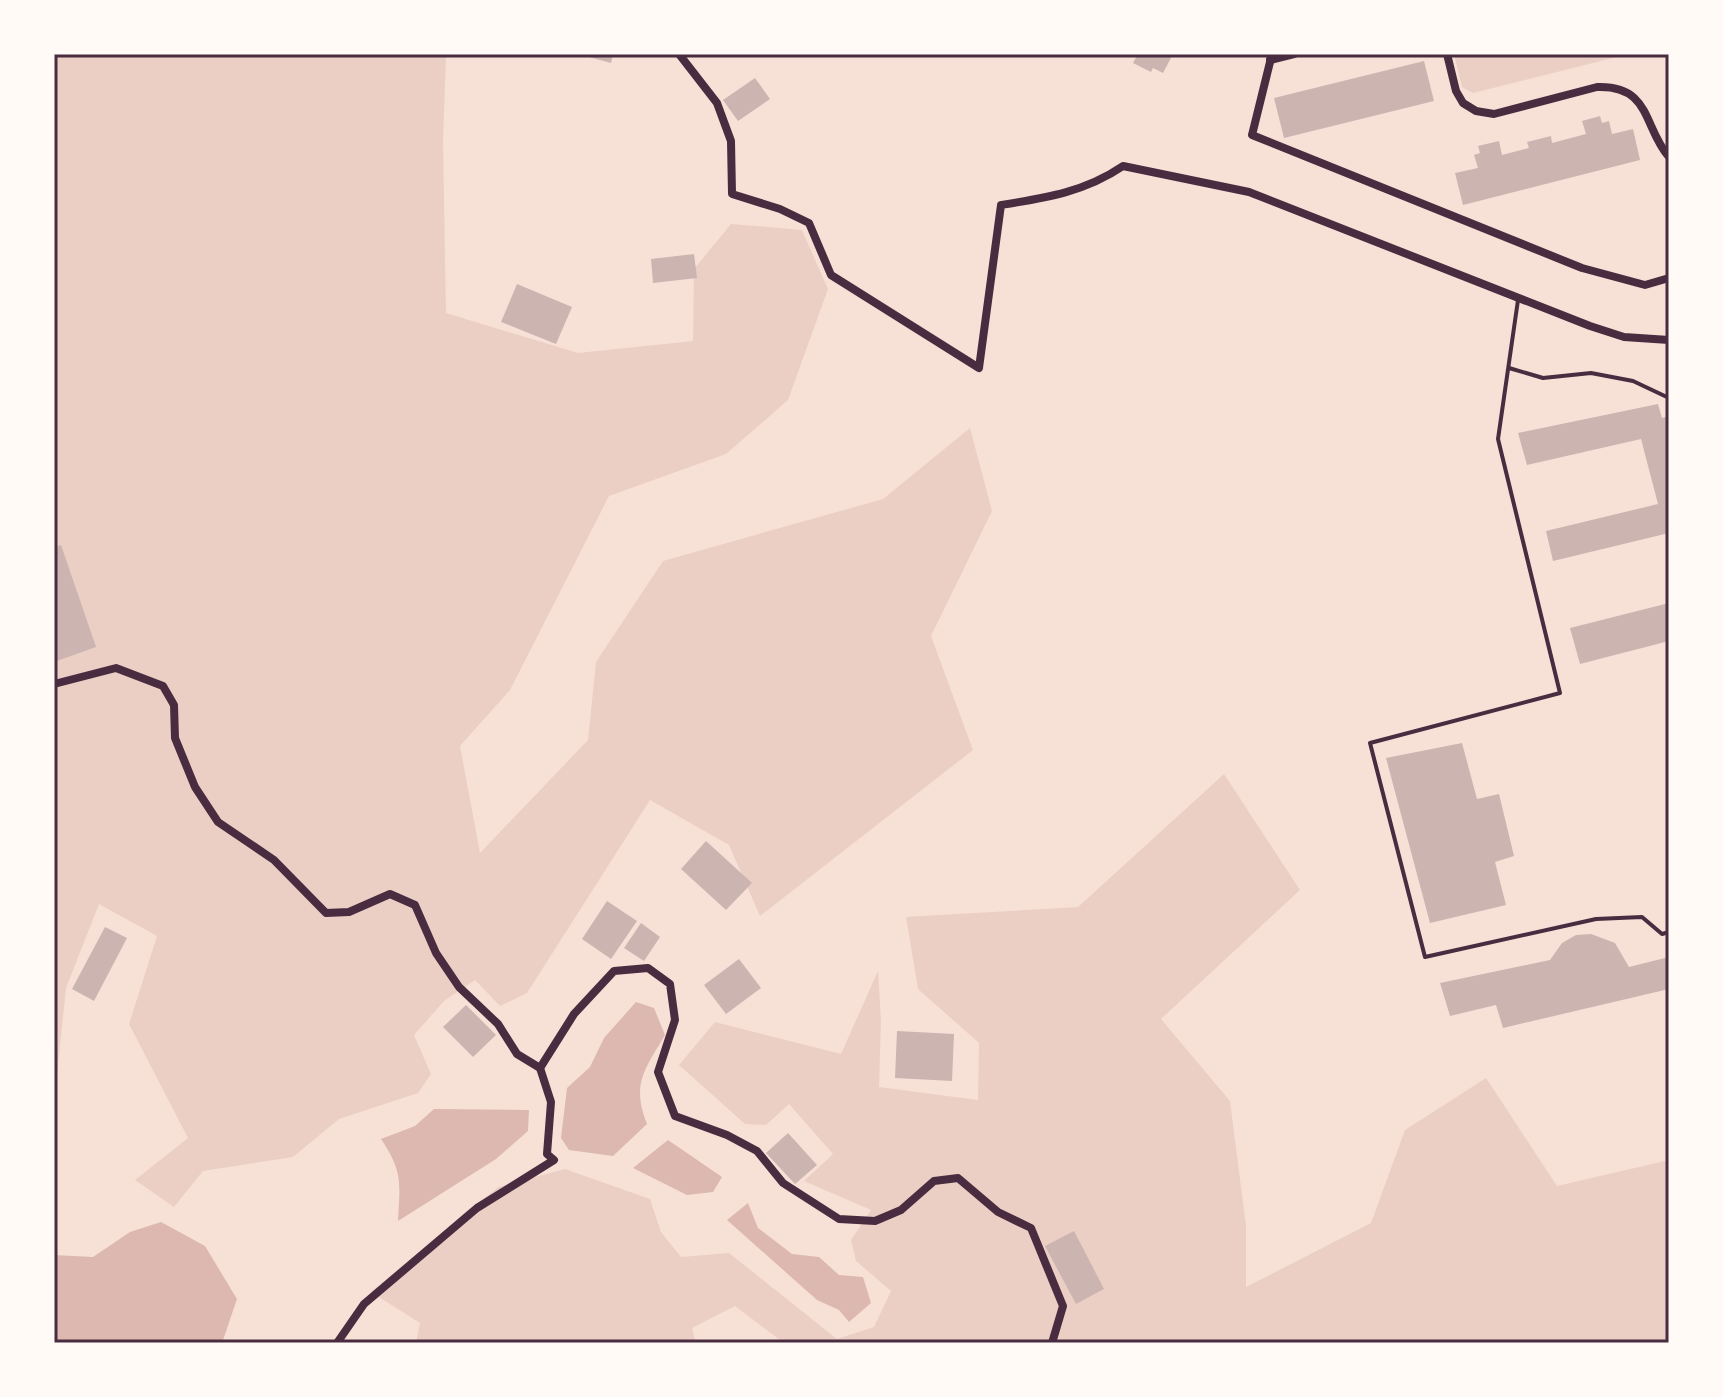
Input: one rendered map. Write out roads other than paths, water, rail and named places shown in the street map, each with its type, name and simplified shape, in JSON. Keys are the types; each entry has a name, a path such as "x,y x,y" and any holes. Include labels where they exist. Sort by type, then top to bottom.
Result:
{"street":[{"path":"679,54 717,103 731,141 732,194 780,209 809,223 831,275 979,368 1001,205 1057,196 1100,182 1123,166 1249,192 1624,337 1669,340"},
{"path":"1294,54 1271,57 1252,135 1582,268 1645,285 1669,278"},
{"path":"1447,54 1456,91 1463,103 1476,111 1494,114 1597,87 1612,86 1629,93 1644,106 1659,144 1669,157"},
{"path":"54,684 116,668 163,686 174,705 175,738 190,775 218,822 274,860 326,913 349,912 390,894 415,905 436,953 459,987 498,1024 517,1054 540,1068 551,1102 547,1154 554,1160 477,1208 364,1304 337,1343"},
{"path":"540,1068 574,1014 614,971 648,968 670,984 675,1020 658,1072 675,1116 727,1135 757,1151 783,1183 839,1219 875,1221 901,1210 934,1181 958,1178 998,1212 1031,1228 1063,1306 1052,1343"}],"lane":[{"path":"1519,298 1498,439 1560,693 1370,743 1425,957 1596,919 1642,917 1662,934 1669,932"},
{"path":"1509,368 1543,378 1591,373 1633,381 1669,398"}]}
